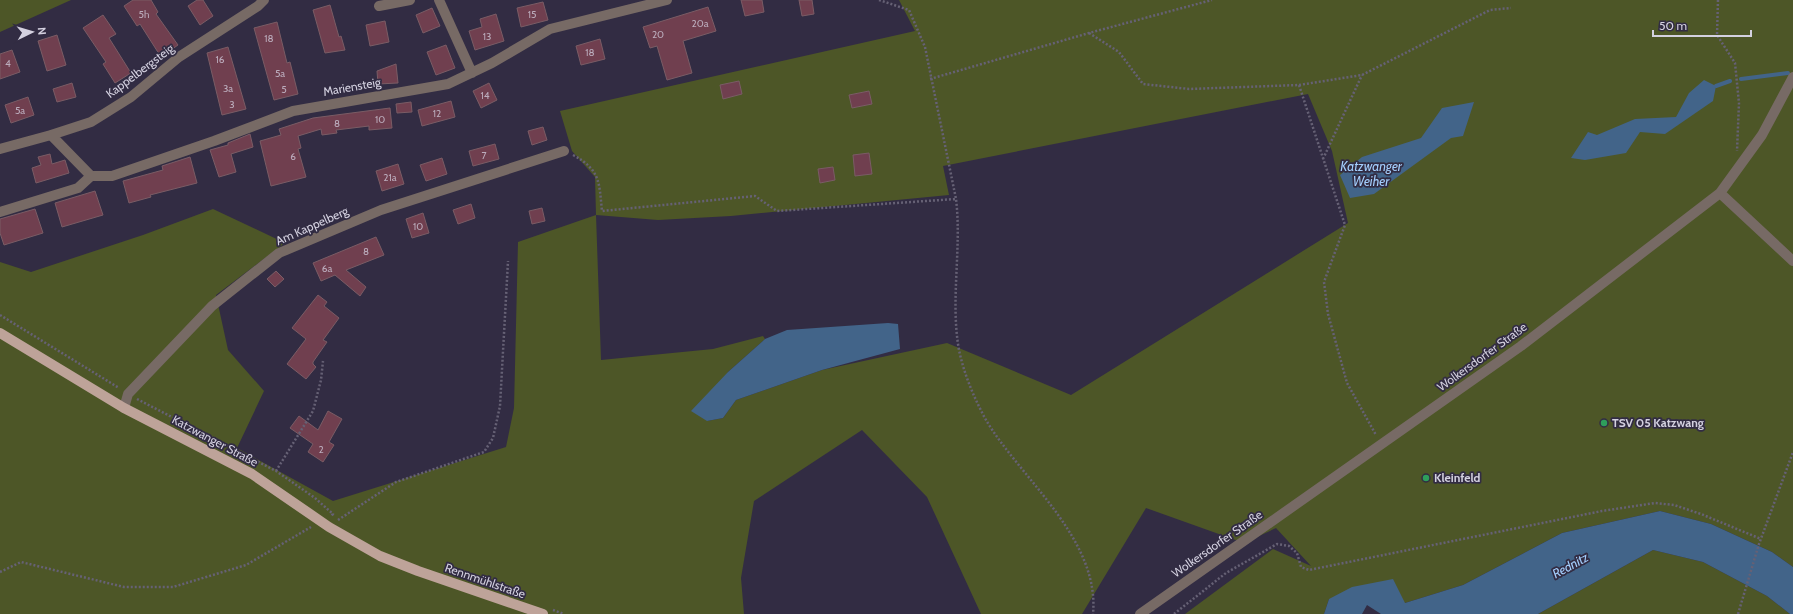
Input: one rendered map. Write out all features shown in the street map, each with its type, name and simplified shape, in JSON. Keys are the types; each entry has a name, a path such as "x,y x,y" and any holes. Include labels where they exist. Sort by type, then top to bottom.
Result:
{"main road":[{"name":"Katzwanger Straße","path":"0,333 124,408 252,474 325,524 380,556 418,571"},
{"name":"Rennmühlstraße","path":"418,571 543,614"}],"street":[{"name":"Kappelbergsteig","path":"0,149 91,122 131,97 179,57 258,6 264,0"},
{"path":"379,6 410,0"},
{"path":"439,0 472,73"},
{"name":"Mariensteig","path":"91,176 112,176 214,141 292,111 448,84 472,73 550,29 667,0"},
{"name":"Wolkersdorfer Straße","path":"1140,614 1520,346 1720,194 1762,135 1793,77"},
{"path":"0,212 78,188 91,176 51,135"},
{"name":"Am Kappelberg","path":"124,408 128,394 212,306 279,253 382,210 564,150"},
{"path":"1720,194 1793,261"}],"path":[{"path":"879,0 909,10 925,47 930,79 956,198 959,221 957,285 959,342 970,385 986,419 1010,456 1033,481 1068,530 1081,552 1091,582 1094,603 1093,614"},
{"path":"930,79 1088,32 1212,0"},
{"path":"1718,0 1717,35 1734,63 1739,103 1736,171"},
{"path":"1088,32 1119,52 1143,84 1189,89 1299,85 1362,75 1490,10 1511,8"},
{"path":"1323,160 1362,75"},
{"path":"1299,85 1345,225 1324,282 1328,314 1347,383 1382,444"},
{"path":"564,150 585,161 598,178 602,211 755,196 777,211 956,198"},
{"path":"0,572 21,562 124,587 173,586 246,565 325,524 396,482 484,452 493,438 500,406 508,261"},
{"path":"0,315 128,394"},
{"path":"276,471 313,411 321,380 323,361"},
{"path":"1738,614 1759,544 1793,452"},
{"path":"1174,614 1226,573 1277,544 1288,546 1297,553 1302,567 1309,570 1602,511 1655,504 1674,505 1701,514 1761,539"}],"green space":[{"path":"0,0 71,0 0,32"},
{"path":"899,0 1793,0 1793,567 1772,552 1711,524 1660,511 1562,533 1463,585 1405,603 1329,599 1324,614 1185,614 1273,549 1311,566 1276,528 1244,543 1146,508 1082,614 981,614 927,497 862,430 754,501 741,578 744,614 0,614 0,262 31,272 143,235 213,209 285,243 216,295 228,350 264,391 237,448 333,501 506,447 514,408 518,242 596,215 595,177 572,151 560,111 915,31","holes":["1308,94 1332,151 1348,223 1071,395 947,343 822,370 736,400 723,418 707,421 728,372 765,339 763,336 713,349 601,360 596,215 658,220 731,216 949,195 943,166"]},
{"path":"1653,550 1703,562 1767,596 1790,614 1538,614"}],"water":[{"path":"1704,80 1716,86 1713,101 1665,134 1640,132 1626,153 1585,160 1571,158 1588,132 1597,135 1635,119 1676,117 1689,93"},
{"name":"Katzwanger Weiher","path":"1474,102 1463,136 1451,138 1374,194 1350,198 1340,175 1362,157 1421,138 1442,108"},
{"path":"888,323 898,324 900,349 822,370 736,400 723,418 707,421 691,411 728,372 765,339 787,330"},
{"name":"Rednitz","path":"1660,511 1711,524 1772,552 1793,567 1793,614 1790,614 1767,596 1703,562 1653,550 1538,614 1381,614 1367,605 1362,614 1324,614 1329,599 1352,587 1393,579 1405,603 1463,585 1562,533"}],"building":[{"path":"133,0 151,0 158,12 156,14 178,45 161,57 140,24 137,26 124,6"},
{"path":"197,0 203,0 213,16 200,25 188,6"},
{"path":"741,0 762,0 764,12 745,16"},
{"path":"799,0 812,0 814,14 802,16"},
{"path":"543,2 548,20 521,27 517,8"},
{"path":"330,5 339,37 341,36 345,50 325,53 313,10"},
{"path":"708,7 716,31 683,41 692,73 667,80 657,46 650,48 643,27"},
{"path":"432,8 440,26 423,33 416,15"},
{"path":"496,14 504,41 475,50 469,31 482,27 480,19"},
{"path":"103,15 116,34 109,38 131,73 115,83 103,64 106,62 83,28"},
{"path":"385,21 389,42 370,46 366,25"},
{"path":"277,22 287,63 290,62 298,94 274,100 254,28"},
{"path":"57,35 66,65 47,71 38,41"},
{"path":"600,39 605,59 581,65 576,46"},
{"path":"446,45 455,68 436,75 427,52"},
{"path":"228,47 246,109 222,115 207,53"},
{"path":"12,50 20,72 0,79 0,54"},
{"path":"396,64 398,83 378,84 377,71"},
{"path":"739,81 742,94 723,99 720,85"},
{"path":"72,83 76,97 57,102 53,89"},
{"path":"489,83 497,100 481,108 473,91"},
{"path":"869,91 872,104 852,108 849,95"},
{"path":"28,97 34,115 11,123 5,105"},
{"path":"451,101 455,117 422,126 418,110"},
{"path":"411,102 412,112 397,113 396,104"},
{"path":"390,108 392,128 369,130 369,126 336,130 337,133 322,135 321,129 298,136 301,148 298,149 306,177 271,186 260,141 281,135 279,129 313,118"},
{"path":"543,127 547,140 532,145 528,131"},
{"path":"250,134 253,147 231,154 236,172 219,177 210,150 228,145 228,143"},
{"path":"495,144 499,159 473,166 469,151"},
{"path":"869,153 872,174 855,176 853,155"},
{"path":"50,154 52,164 65,160 69,173 36,183 32,168 41,165 38,157"},
{"path":"190,157 197,183 150,195 151,197 129,203 123,181 163,170 162,166"},
{"path":"442,158 447,174 426,181 420,165"},
{"path":"398,164 404,184 382,191 376,171"},
{"path":"833,167 835,180 820,183 818,169"},
{"path":"95,191 103,215 62,227 55,203"},
{"path":"471,204 475,218 458,224 453,210"},
{"path":"542,208 545,221 532,224 529,211"},
{"path":"35,209 43,233 4,245 0,233 0,219"},
{"path":"423,213 429,233 412,238 406,219"},
{"path":"376,237 384,255 346,270 366,287 360,296 335,275 321,281 313,263"},
{"path":"276,271 284,279 275,287 267,279"},
{"path":"318,295 327,302 324,306 339,318 323,340 327,342 313,362 316,367 306,379 287,364 306,339 292,328"},
{"path":"328,411 342,419 329,442 334,445 323,462 308,452 313,444 290,428 299,416 318,430"}],"waterway":[{"path":"1741,79 1788,73"},
{"path":"1716,86 1730,81"}],"place":[{"name":"TSV 05 Katzwang","path":"1604,423"},
{"name":"Kleinfeld","path":"1426,478"}]}
